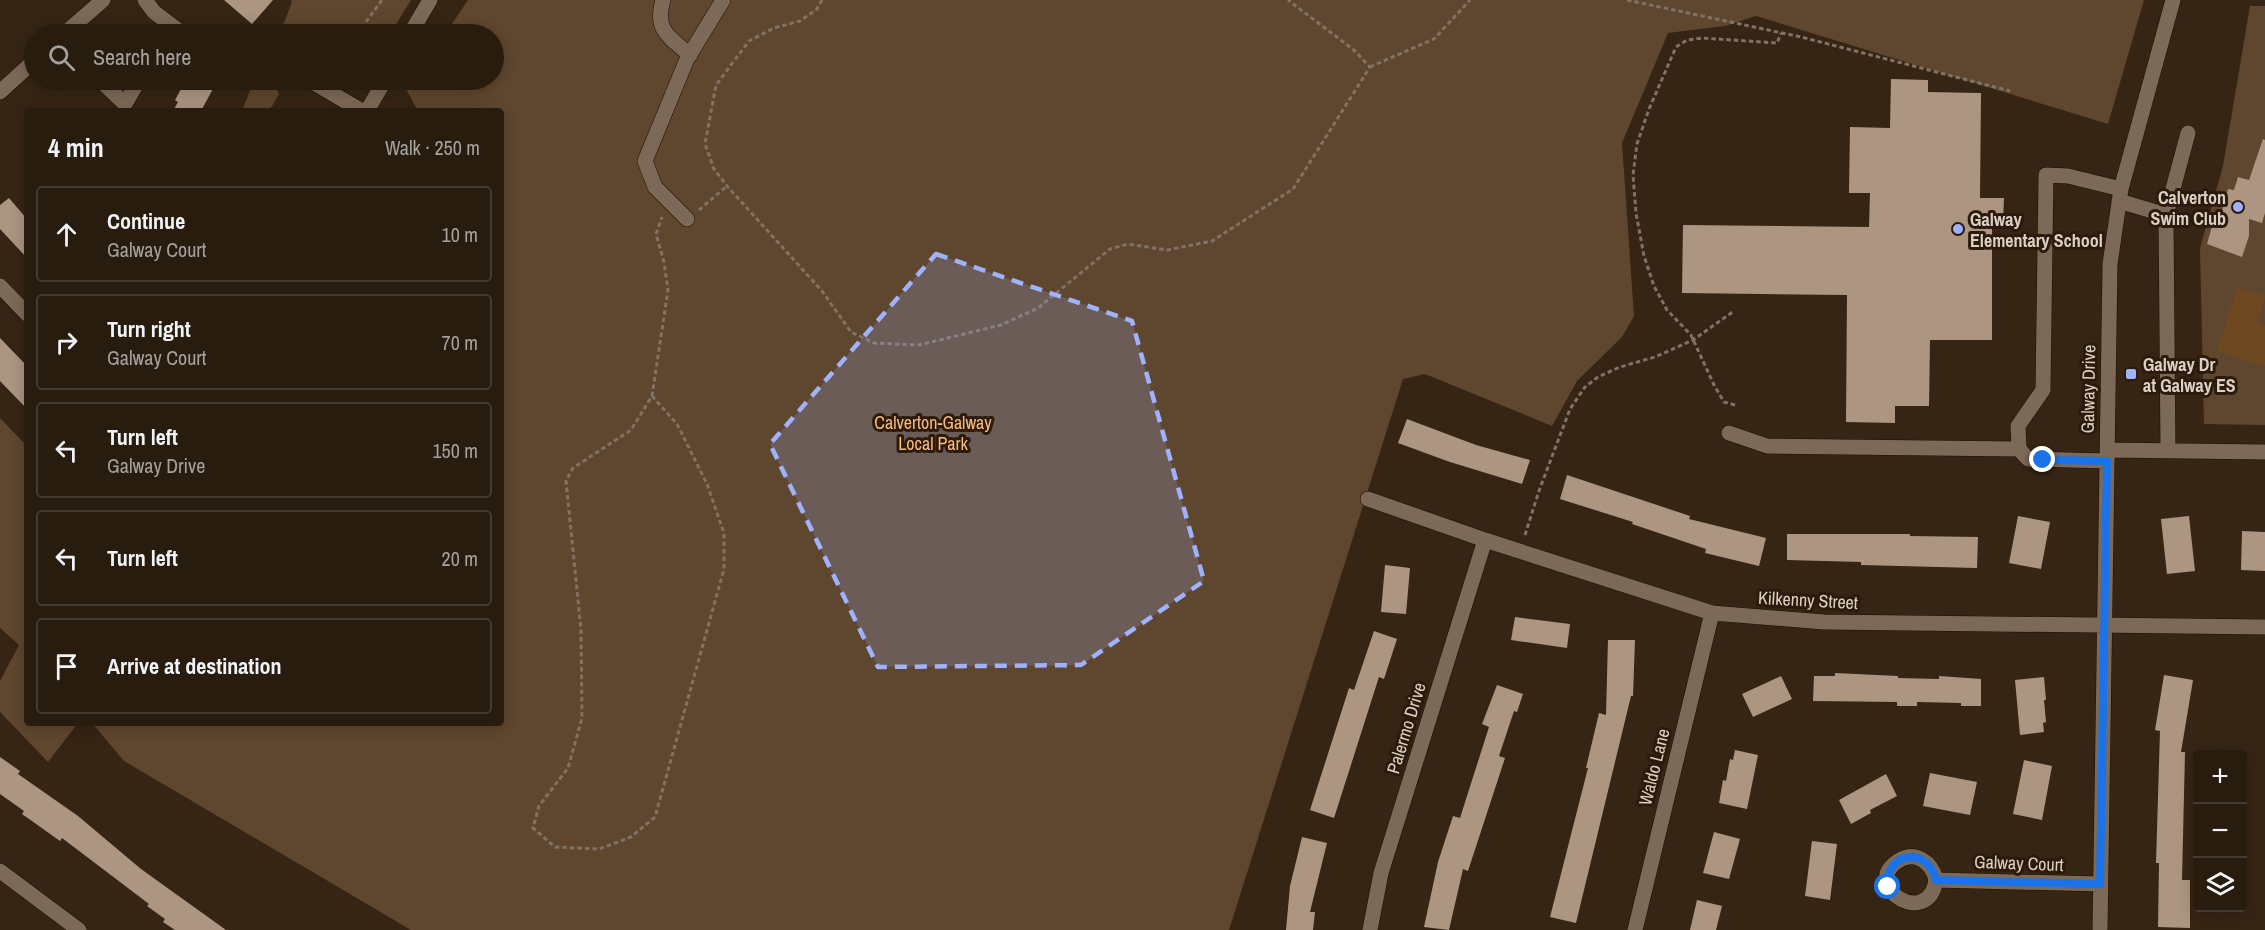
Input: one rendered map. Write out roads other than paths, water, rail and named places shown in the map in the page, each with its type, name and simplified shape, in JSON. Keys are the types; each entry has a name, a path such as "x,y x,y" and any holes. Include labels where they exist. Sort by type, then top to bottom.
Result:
{"street":[{"path":"75,24 103,0"},
{"path":"146,0 154,12 170,24"},
{"path":"416,24 430,0"},
{"path":"663,0 660,26 690,55"},
{"path":"687,219 656,187 645,161 690,55 723,0"},
{"name":"Galway Drive","path":"2100,930 2110,264 2120,195 2173,0"},
{"path":"0,92 24,70"},
{"path":"110,90 125,104 133,90"},
{"path":"326,90 357,108"},
{"path":"369,108 379,90"},
{"path":"2168,451 2166,215 2188,133"},
{"path":"2166,215 2068,176 2046,175 2043,390 2018,426 2019,449 2028,459 2168,451 2265,452"},
{"path":"0,286 24,311"},
{"path":"1729,433 1767,446 2019,449"},
{"name":"Kilkenny Street","path":"1368,499 1485,540 1712,613 1824,622 2265,627"},
{"name":"Palermo Drive","path":"1370,930 1381,873 1485,540"},
{"name":"Waldo Lane","path":"1635,930 1712,613"},
{"path":"0,871 79,930"},
{"name":"Galway Court","path":"1936,880 2100,884"}],"place":[{"name":"Calverton Swim Club","path":"2238,207"},
{"name":"Galway Elementary School","path":"1958,229"},
{"name":"Galway Dr at Galway ES","path":"2131,374"}],"park label":[{"name":"Calverton-Galway Local Park","path":"933,432"}]}
